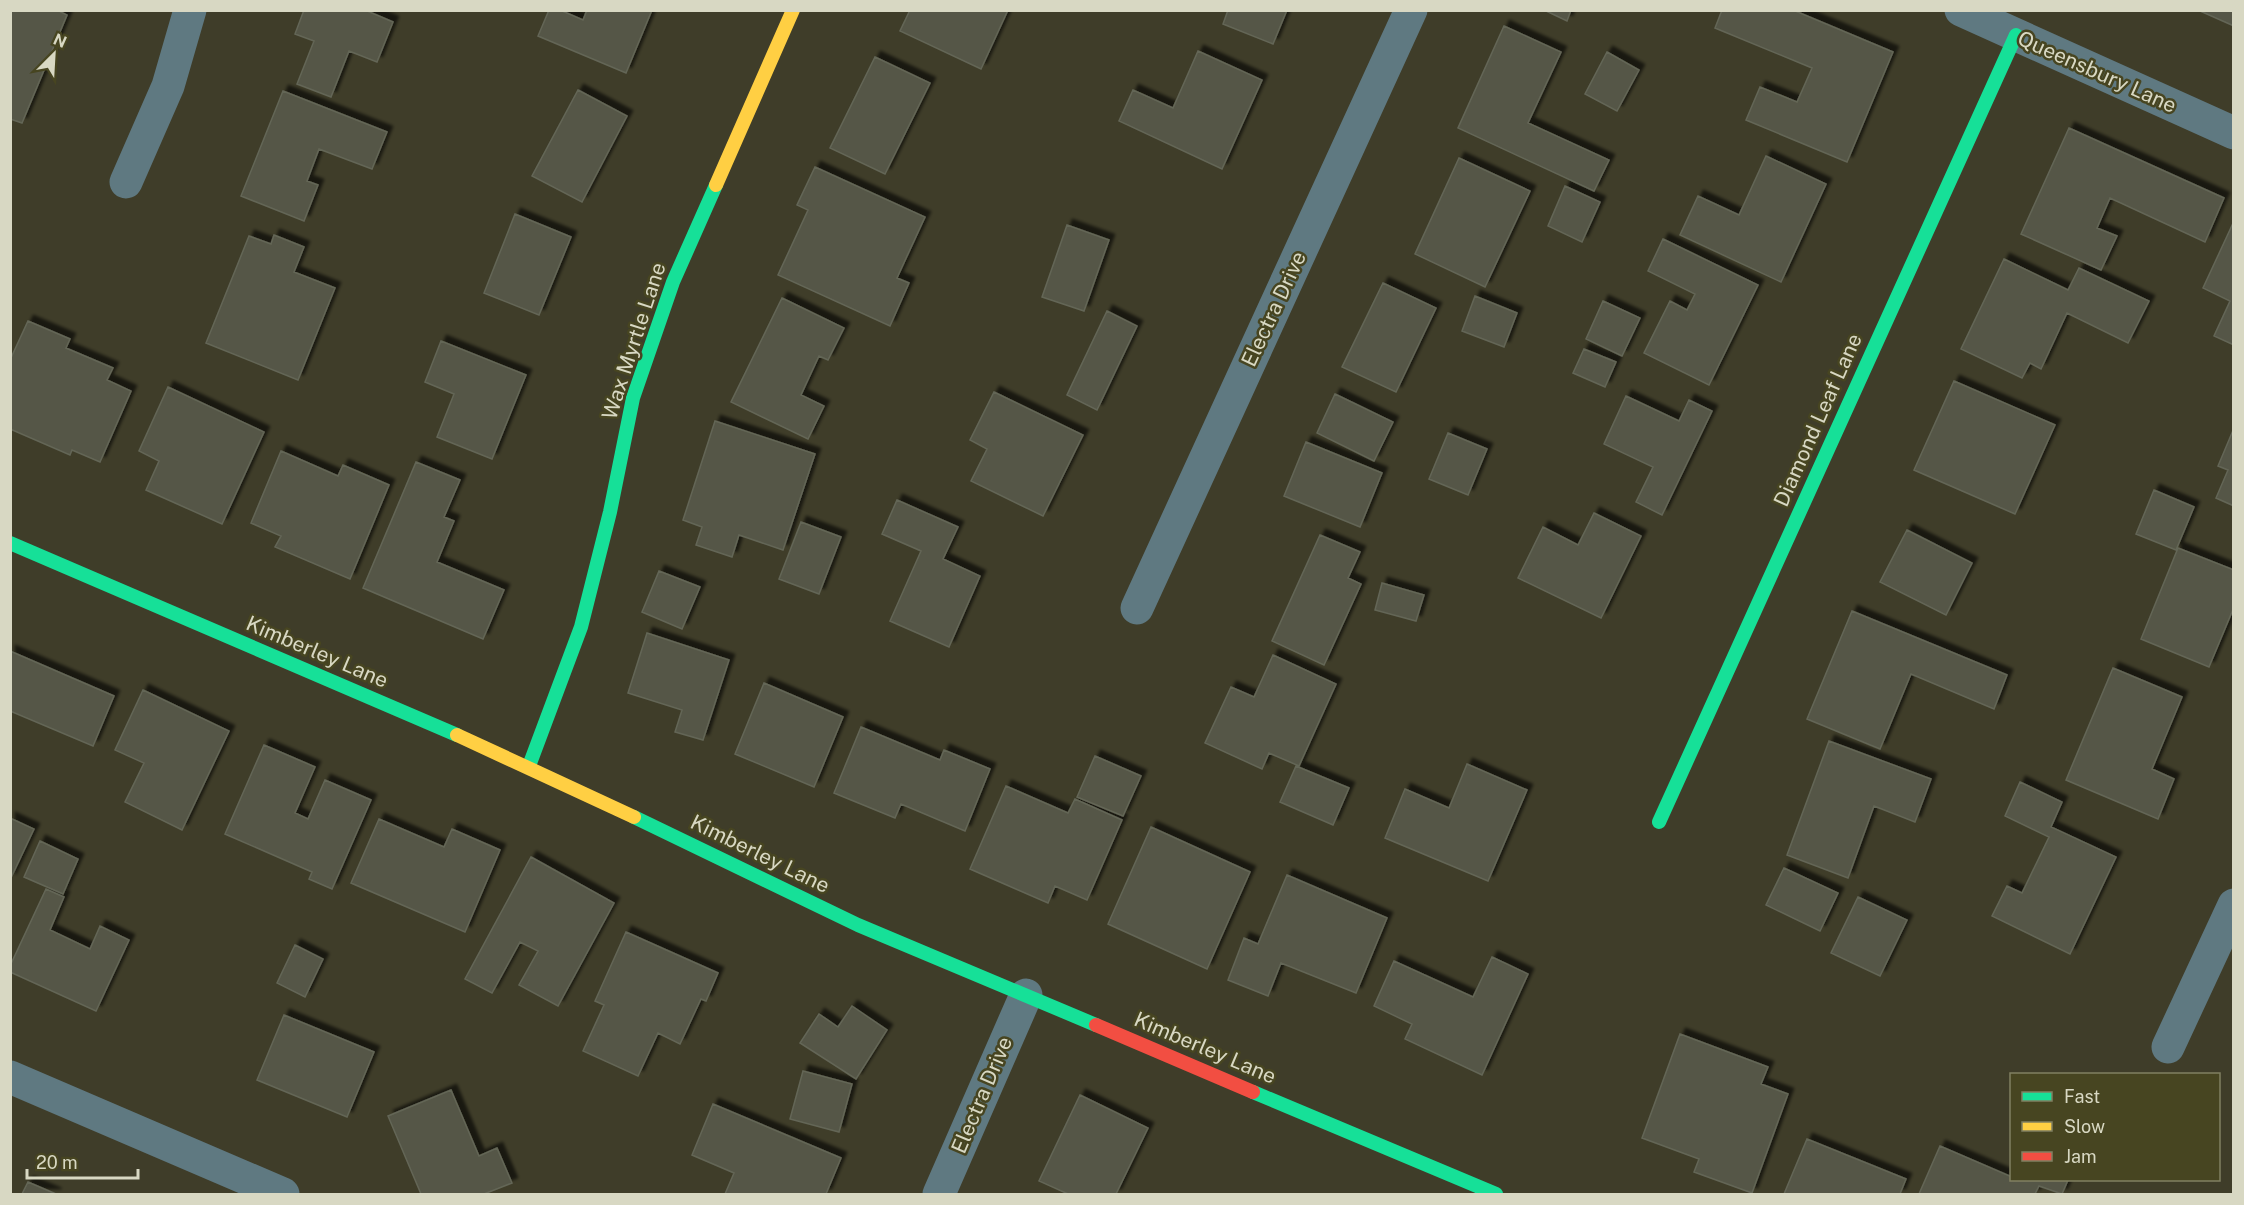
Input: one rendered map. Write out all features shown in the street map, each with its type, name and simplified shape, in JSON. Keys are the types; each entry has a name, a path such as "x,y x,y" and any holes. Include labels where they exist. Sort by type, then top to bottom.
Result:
{"street":[{"path":"126,182 168,86 190,10"},
{"name":"Wax Myrtle Lane","path":"529,766 581,627 610,512 633,398 651,345 673,282 793,10"},
{"name":"Electra Drive","path":"1137,608 1411,10"},
{"name":"Queensbury Lane","path":"1961,10 2234,133"},
{"name":"Diamond Leaf Lane","path":"1659,822 2016,35"},
{"name":"Kimberley Lane","path":"10,543 529,766 858,925 1496,1194"},
{"path":"2168,1047 2234,905"},
{"name":"Electra Drive","path":"939,1194 1026,995"},
{"path":"10,1077 282,1194"}],"building":[{"path":"10,10 57,10 67,15 22,123 10,119"},
{"path":"304,10 365,10 393,22 377,62 349,51 331,97 297,84 314,41 295,34"},
{"path":"549,10 560,10 583,20 587,10 652,10 626,73 538,36"},
{"path":"910,10 1008,10 981,69 900,31"},
{"path":"1228,10 1287,10 1273,44 1223,24"},
{"path":"1544,10 1571,10 1567,21"},
{"path":"1722,10 1793,10 1893,52 1847,162 1746,120 1760,87 1797,102 1812,68 1715,28"},
{"path":"2200,10 2234,10 2234,26 2200,11"},
{"path":"1504,26 1561,52 1528,123 1609,160 1594,191 1458,128"},
{"path":"1198,51 1262,80 1222,169 1119,121 1133,90 1173,108"},
{"path":"1607,52 1639,70 1617,111 1585,94"},
{"path":"875,57 930,83 885,174 830,148"},
{"path":"578,90 627,116 582,202 532,176"},
{"path":"283,91 387,132 372,169 319,149 307,181 318,185 304,221 241,196"},
{"path":"2069,128 2224,198 2205,242 2110,198 2097,228 2117,236 2101,270 2021,234"},
{"path":"1766,156 1826,184 1781,282 1680,235 1698,196 1739,215"},
{"path":"1459,158 1530,191 1485,287 1415,254"},
{"path":"815,167 925,217 897,278 909,283 890,326 778,275 808,210 797,205"},
{"path":"1565,186 1600,202 1582,242 1548,226"},
{"path":"515,214 571,237 539,315 484,293"},
{"path":"2234,221 2234,345 2214,336 2230,301 2203,288"},
{"path":"1067,225 1109,240 1084,311 1042,297"},
{"path":"274,235 304,247 294,272 335,288 298,380 206,343 249,236 271,244"},
{"path":"1663,239 1758,285 1709,385 1644,353 1670,301 1687,310 1695,294 1648,271"},
{"path":"2004,259 2068,290 2079,268 2149,301 2128,343 2067,313 2041,369 2030,363 2022,378 1961,349"},
{"path":"1383,283 1436,308 1396,392 1342,367"},
{"path":"1475,296 1517,313 1504,347 1462,331"},
{"path":"782,298 844,328 828,360 819,356 801,395 824,406 808,439 731,402"},
{"path":"1603,301 1640,318 1622,356 1586,339"},
{"path":"1107,311 1137,326 1097,410 1067,395"},
{"path":"28,321 70,339 66,348 113,368 107,380 131,391 100,462 72,450 70,455 10,429 10,360"},
{"path":"441,341 526,375 492,459 437,437 454,394 425,382"},
{"path":"1584,349 1616,362 1605,387 1573,373"},
{"path":"1954,381 2055,425 2015,514 1914,470"},
{"path":"168,387 264,432 222,524 146,490 159,461 139,451"},
{"path":"994,392 1083,435 1043,516 971,481 987,449 970,440"},
{"path":"1335,394 1393,422 1374,461 1317,433"},
{"path":"1626,396 1679,421 1689,400 1712,411 1662,515 1636,502 1653,467 1604,444"},
{"path":"715,421 815,454 783,550 739,535 732,557 696,545 702,527 683,520"},
{"path":"2234,428 2234,506 2216,498 2228,470 2218,466"},
{"path":"1448,433 1487,449 1468,495 1429,479"},
{"path":"1306,442 1382,473 1360,527 1284,496"},
{"path":"281,451 338,476 343,465 389,485 350,579 275,547 281,536 251,523"},
{"path":"416,462 460,480 444,517 454,521 437,562 504,590 483,639 363,588"},
{"path":"2154,490 2194,507 2176,550 2136,534"},
{"path":"897,500 958,527 943,559 980,576 949,647 890,621 921,551 882,534"},
{"path":"1594,513 1641,536 1601,618 1518,578 1543,527 1578,545"},
{"path":"801,522 841,537 819,594 779,579"},
{"path":"1907,530 1972,563 1946,615 1880,582"},
{"path":"1320,535 1360,552 1348,578 1361,584 1324,665 1272,641"},
{"path":"2178,548 2234,570 2234,607 2209,667 2141,639"},
{"path":"659,571 700,587 682,629 642,612"},
{"path":"1382,583 1424,595 1416,621 1375,610"},
{"path":"1852,611 2007,675 1994,709 1911,674 1880,749 1807,719"},
{"path":"647,633 729,660 703,740 675,732 682,710 628,693"},
{"path":"10,651 114,696 93,746 10,711"},
{"path":"1273,655 1336,684 1299,766 1269,753 1262,769 1205,743 1231,687 1254,697"},
{"path":"2113,668 2182,697 2152,769 2174,779 2158,819 2066,780"},
{"path":"764,683 843,717 814,787 735,754"},
{"path":"143,690 229,731 182,830 125,802 144,763 115,750"},
{"path":"861,727 940,760 944,750 990,769 965,831 901,804 895,818 834,793"},
{"path":"1829,741 1931,779 1915,822 1874,806 1848,878 1787,855"},
{"path":"264,745 315,767 295,813 308,819 325,780 371,800 332,889 309,879 312,872 225,834"},
{"path":"1095,756 1141,776 1123,816 1077,797"},
{"path":"1467,764 1527,790 1488,881 1385,838 1405,789 1449,808"},
{"path":"1296,766 1349,788 1333,825 1280,802"},
{"path":"2020,782 2062,802 2051,827 2116,857 2070,954 1992,916 2007,886 2022,893 2049,837 2005,816"},
{"path":"1006,786 1068,813 1075,799 1122,820 1087,900 1055,886 1048,903 970,869"},
{"path":"10,818 34,829 10,880"},
{"path":"379,819 444,847 452,829 500,850 465,932 351,883"},
{"path":"1151,827 1250,872 1207,969 1108,924"},
{"path":"40,841 78,859 63,894 24,877"},
{"path":"531,857 614,903 558,1006 519,985 538,951 520,942 492,993 465,979"},
{"path":"1784,868 1838,893 1820,931 1766,905"},
{"path":"1287,875 1387,918 1356,993 1281,963 1268,996 1228,980 1244,938 1258,944"},
{"path":"46,889 64,897 50,930 90,949 100,926 129,940 96,1011 10,972 10,966"},
{"path":"1858,897 1907,920 1880,976 1831,953"},
{"path":"626,932 718,973 706,1001 701,999 680,1044 658,1033 638,1076 583,1051 604,1005 595,1001"},
{"path":"295,945 323,959 305,997 277,983"},
{"path":"1492,957 1528,974 1482,1075 1405,1039 1412,1024 1374,1006 1394,961 1473,997"},
{"path":"852,1006 887,1030 856,1079 800,1043 819,1014 838,1027"},
{"path":"284,1015 374,1052 347,1117 257,1080"},
{"path":"1680,1034 1768,1067 1761,1084 1788,1094 1752,1193 1694,1172 1699,1159 1642,1138"},
{"path":"803,1071 852,1084 839,1132 790,1119"},
{"path":"451,1090 479,1156 497,1148 512,1183 484,1194 421,1194 388,1116"},
{"path":"1080,1095 1148,1128 1116,1194 1068,1194 1039,1181"},
{"path":"713,1104 841,1158 826,1194 725,1194 734,1173 692,1155"},
{"path":"1807,1139 1906,1179 1900,1194 1784,1194"},
{"path":"1940,1146 2010,1176 2010,1181 2068,1181 2062,1194 2039,1186 2035,1194 1919,1194"},
{"path":"28,1182 56,1194 22,1194"}],"traffic: fast":[{"path":"1659,822 2016,35"},
{"path":"529,766 581,627 610,512 633,398 673,282 716,185"},
{"path":"10,543 457,735"},
{"path":"634,817 858,925 1096,1025"},
{"path":"1253,1092 1496,1194"}],"traffic: slow":[{"path":"716,185 793,10"},
{"path":"457,735 634,817"}],"traffic: jam":[{"path":"1096,1025 1253,1092"}]}
